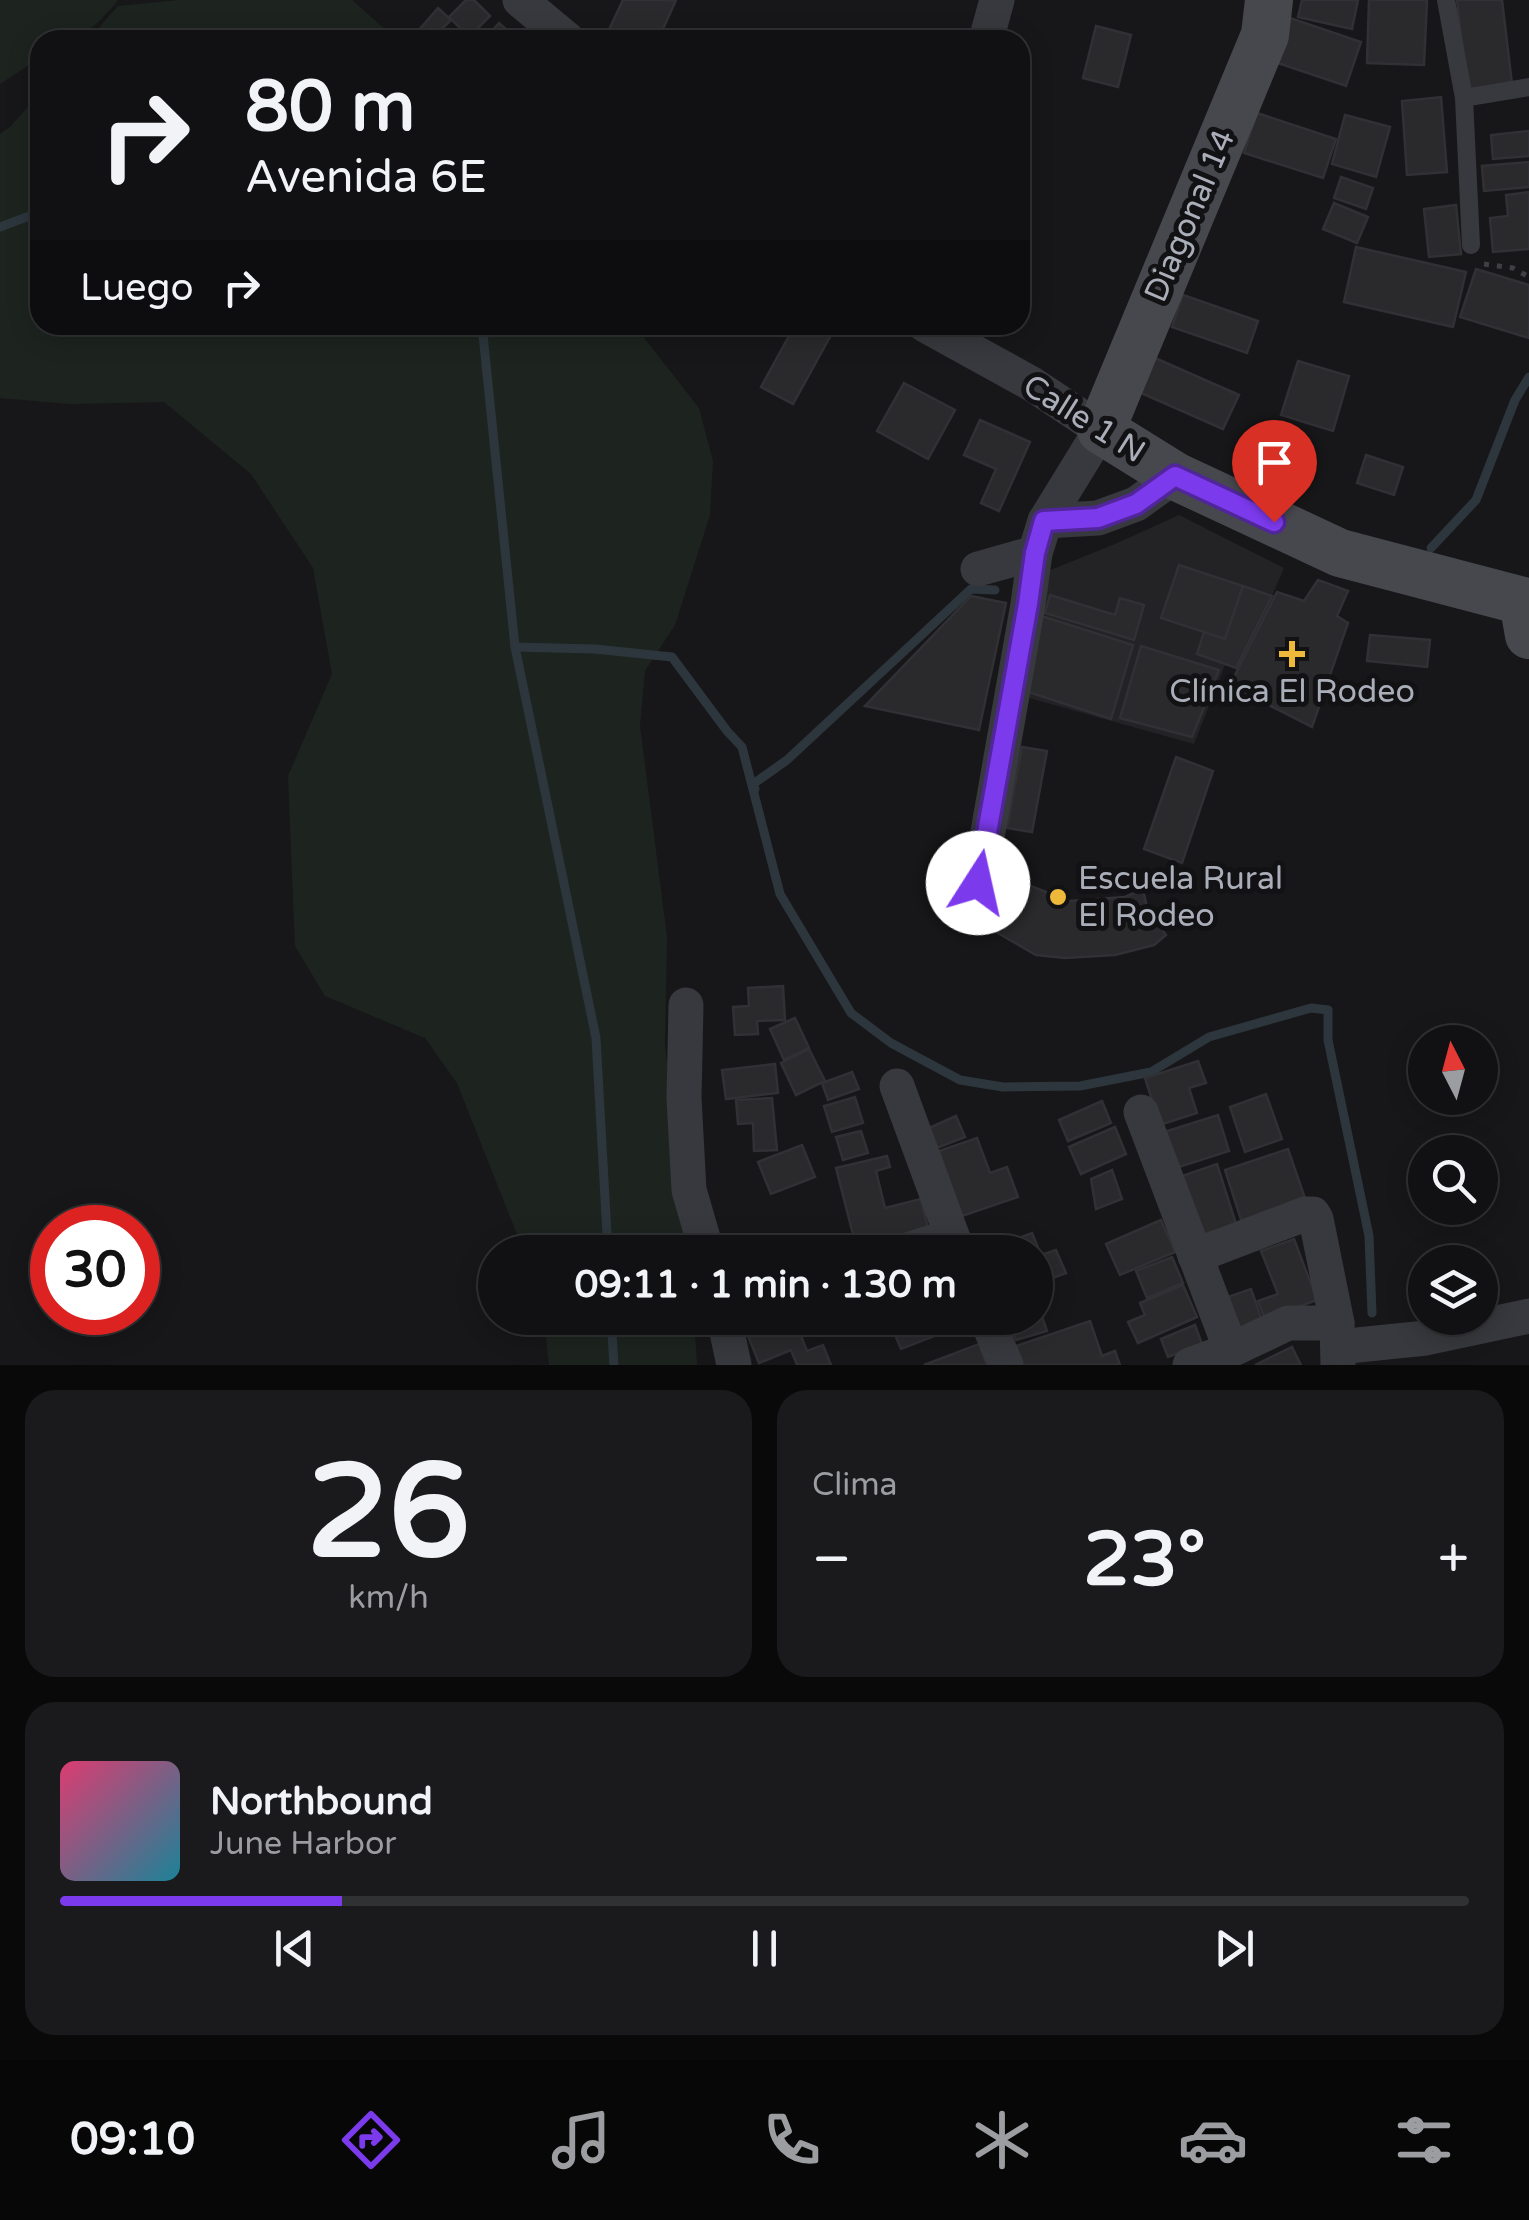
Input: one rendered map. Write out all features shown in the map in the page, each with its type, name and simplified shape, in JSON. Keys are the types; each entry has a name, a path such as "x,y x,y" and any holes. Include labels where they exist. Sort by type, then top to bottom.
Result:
{"street":[{"path":"520,0 556,30"},
{"path":"989,30 997,0"},
{"name":"Diagonal 14","path":"1101,430 1265,34 1269,0"},
{"name":"Calle 1 N","path":"943,335 1032,384 1175,476 1340,553 1527,613"},
{"path":"978,883 1040,537 1101,430"},
{"path":"978,569 1040,537 1136,504 1175,476"},
{"path":"686,1005 684,1098 690,1190 702,1235"},
{"path":"897,1086 952,1235"},
{"path":"1141,1112 1231,1350"},
{"path":"1195,1256 1314,1214 1337,1345"},
{"path":"1190,1365 1288,1324 1337,1345 1426,1338 1529,1316"},
{"path":"728,1335 734,1365"},
{"path":"993,1335 1006,1365"}],"lane":[{"path":"1446,0 1464,98 1470,245"},
{"path":"1464,98 1529,87"}],"path":[{"path":"1470,245 1475,264 1512,268 1529,277"}],"shaded area":[{"path":"0,0 118,0 88,30 30,30 30,64 0,84"},
{"path":"179,0 352,0 386,30 97,30 118,6"},
{"path":"30,104 30,335 642,335 699,408 713,461 710,515 675,625 645,671 640,726 667,937 665,1045 685,1235 517,1235 457,1083 425,1038 325,996 295,946 288,776 332,674 313,568 251,474 164,402 70,404 0,398 0,134"},
{"path":"1179,515 1284,568 1236,668 1225,665 1194,744 1018,695 1038,575"},
{"path":"546,1335 695,1335 697,1365 549,1365"}],"building":[{"path":"466,0 474,0 490,16 476,30 462,30 449,17"},
{"path":"623,0 676,0 662,30 609,30"},
{"path":"1302,0 1358,0 1352,29 1298,17"},
{"path":"1369,0 1427,0 1424,65 1367,63"},
{"path":"1457,0 1502,0 1512,84 1467,89"},
{"path":"438,8 451,20 440,30 419,30"},
{"path":"1284,16 1361,42 1346,86 1269,60"},
{"path":"1096,26 1131,35 1118,87 1083,78"},
{"path":"1441,97 1447,172 1407,175 1402,101"},
{"path":"1257,113 1336,139 1323,178 1244,153"},
{"path":"1345,115 1390,127 1376,177 1332,164"},
{"path":"1529,131 1529,156 1493,159 1491,135"},
{"path":"1529,162 1529,187 1484,191 1482,166"},
{"path":"1341,177 1373,188 1366,209 1334,198"},
{"path":"1529,192 1529,249 1493,252 1490,218 1508,216 1506,195"},
{"path":"1334,203 1368,217 1357,243 1323,229"},
{"path":"1456,205 1461,254 1429,257 1424,209"},
{"path":"1356,247 1466,272 1453,327 1344,302"},
{"path":"1476,269 1529,285 1529,338 1460,317"},
{"path":"1183,295 1258,321 1247,353 1172,327"},
{"path":"790,335 831,335 793,404 761,387"},
{"path":"1155,358 1239,395 1223,429 1139,392"},
{"path":"1298,361 1349,376 1333,431 1281,415"},
{"path":"904,383 955,410 928,459 877,431"},
{"path":"980,420 1030,442 999,511 981,503 996,469 964,455"},
{"path":"1366,455 1403,467 1394,495 1357,483"},
{"path":"1179,565 1243,586 1225,639 1161,618"},
{"name":"Clínica El Rodeo","path":"1318,580 1348,591 1337,616 1348,623 1312,727 1230,685 1277,592 1304,601"},
{"path":"1243,586 1272,596 1236,668 1197,654 1204,632 1225,639"},
{"path":"1050,595 1115,615 1120,598 1144,605 1134,640 1045,613"},
{"path":"971,596 1006,603 979,730 865,706"},
{"path":"1032,613 1133,645 1111,719 1019,689"},
{"path":"1370,635 1430,640 1427,667 1367,661"},
{"path":"1141,646 1219,670 1192,737 1120,718"},
{"path":"1022,747 1047,751 1032,832 1007,828"},
{"path":"1176,757 1213,771 1182,863 1144,849"},
{"path":"1023,883 1069,901 1125,897 1143,889 1147,908 1166,935 1154,945 1115,955 1036,955 991,929"},
{"path":"783,986 785,1020 757,1021 758,1034 735,1035 733,1007 749,1006 748,988"},
{"path":"795,1018 809,1048 784,1060 770,1029"},
{"path":"809,1049 825,1081 796,1095 781,1063"},
{"path":"1198,1061 1206,1083 1189,1088 1197,1113 1160,1125 1145,1078"},
{"path":"775,1064 778,1093 726,1099 722,1070"},
{"path":"852,1072 859,1089 828,1100 822,1083"},
{"path":"1266,1094 1282,1139 1245,1152 1230,1107"},
{"path":"855,1097 863,1123 832,1132 824,1106"},
{"path":"772,1098 777,1150 754,1151 753,1123 738,1124 736,1100"},
{"path":"1102,1101 1111,1123 1068,1141 1059,1120"},
{"path":"1218,1115 1229,1151 1176,1168 1164,1132"},
{"path":"956,1116 965,1137 937,1148 929,1128"},
{"path":"1115,1127 1126,1154 1081,1174 1069,1147"},
{"path":"861,1131 868,1153 843,1160 836,1137"},
{"path":"977,1138 990,1173 1007,1167 1018,1197 962,1216 939,1151"},
{"path":"802,1145 815,1177 771,1194 758,1162"},
{"path":"1288,1149 1308,1207 1244,1229 1225,1170"},
{"path":"887,1156 890,1167 876,1171 885,1208 921,1199 929,1232 853,1235 836,1168"},
{"path":"1217,1164 1236,1224 1198,1236 1179,1177"},
{"path":"1112,1170 1122,1199 1096,1209 1091,1179"},
{"path":"1161,1220 1175,1252 1120,1275 1106,1244"},
{"path":"1294,1239 1317,1300 1265,1319 1258,1301 1278,1294 1261,1251"},
{"path":"1056,1250 1066,1273 1053,1278 1053,1251"},
{"path":"1172,1257 1183,1283 1147,1298 1136,1271"},
{"path":"1183,1285 1197,1317 1138,1343 1128,1322 1145,1315 1140,1303"},
{"path":"1251,1289 1264,1326 1239,1335 1225,1298"},
{"path":"1090,1321 1102,1356 1115,1351 1120,1365 1023,1365 1016,1346"},
{"path":"1195,1325 1202,1344 1168,1357 1161,1339"},
{"path":"748,1335 801,1335 807,1351 823,1345 831,1365 797,1365 791,1350 759,1363"},
{"path":"895,1335 937,1335 901,1349"},
{"path":"979,1344 987,1365 924,1365"},
{"path":"1292,1347 1301,1365 1255,1365"}],"waterway":[{"path":"0,227 30,216"},
{"path":"483,335 515,647 596,1038 607,1235"},
{"path":"1431,548 1476,500 1515,400 1529,377"},
{"path":"755,789 753,784 787,760 971,589 995,590"},
{"path":"515,647 595,649 672,657 742,747 780,894 851,1013 891,1043 960,1080 1003,1087 1080,1086 1151,1072 1209,1037 1311,1008 1328,1010 1328,1040 1369,1236 1372,1313"},
{"path":"612,1335 614,1365"}],"place":[{"name":"Clínica El Rodeo","path":"1292,654"},
{"name":"Escuela Rural El Rodeo","path":"1058,897"}],"route":[{"path":"978,883 1035,553 1044,521 1098,518 1136,504 1175,476 1274,522"}]}
